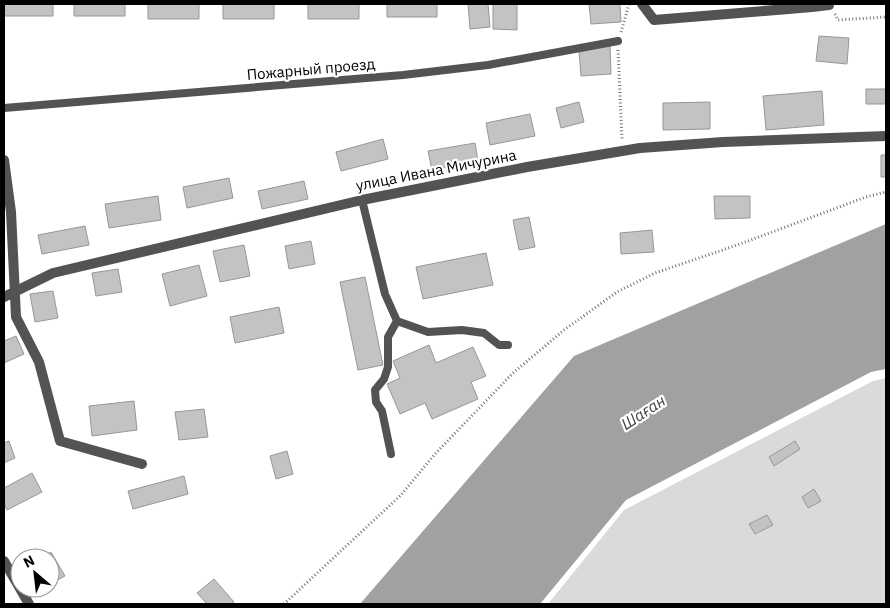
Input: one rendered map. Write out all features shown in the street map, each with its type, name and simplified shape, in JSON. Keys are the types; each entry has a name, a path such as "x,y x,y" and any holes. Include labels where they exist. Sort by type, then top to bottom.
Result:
{"street":[{"path":"642,4 654,20 829,4"},
{"name":"улица Ивана Мичурина","path":"4,297 53,273 362,200 518,169 640,148 723,142 886,136"},
{"path":"4,160 11,212 16,317 39,362 60,441 142,464"},
{"path":"4,561 29,604"}],"lane":[{"name":"Пожарный проезд","path":"4,108 488,66 618,41"},
{"path":"362,200 385,294 396,321 388,337 388,367 384,379 375,390 376,402 382,411 391,454"},
{"path":"396,321 428,332 462,330 484,333 499,345 508,345"}],"path":[{"path":"623,150 618,41 629,4"},
{"path":"829,4 838,20 886,17"},
{"path":"284,604 401,495 441,448 512,374 564,330 617,292 655,273 740,244 866,197 886,192"}],"shaded area":[{"path":"886,378 886,604 548,604 624,510 873,381"}],"water":[{"name":"Шаған","path":"886,224 886,369 871,372 626,500 540,604 360,604 574,356"}],"building":[{"path":"4,4 53,4 53,16 4,16"},
{"path":"74,4 125,4 125,16 74,16"},
{"path":"148,4 199,4 199,19 148,19"},
{"path":"223,4 274,4 274,19 223,19"},
{"path":"308,4 359,4 359,19 308,19"},
{"path":"387,4 437,4 437,17 387,17"},
{"path":"468,4 488,4 490,27 470,29"},
{"path":"493,4 517,4 517,30 493,29"},
{"path":"589,4 620,4 621,22 591,24"},
{"path":"819,36 849,38 847,64 816,61"},
{"path":"610,46 611,74 581,76 579,51"},
{"path":"866,89 886,89 886,104 866,104"},
{"path":"822,91 824,125 766,130 763,96"},
{"path":"579,102 584,122 561,128 556,108"},
{"path":"710,102 710,129 663,130 663,103"},
{"path":"530,114 535,136 490,145 486,123"},
{"path":"383,139 388,159 341,171 336,152"},
{"path":"475,143 478,161 432,170 428,151"},
{"path":"881,155 886,155 886,177 881,177"},
{"path":"229,178 233,198 187,208 183,187"},
{"path":"304,181 308,199 262,209 258,191"},
{"path":"158,196 161,220 109,228 105,204"},
{"path":"714,196 750,196 750,218 715,219"},
{"path":"529,217 535,247 519,250 513,220"},
{"path":"85,226 89,245 42,254 38,235"},
{"path":"652,230 654,252 621,254 620,233"},
{"path":"311,241 315,264 289,269 285,246"},
{"path":"244,245 250,276 220,282 213,251"},
{"path":"486,253 493,285 423,299 416,267"},
{"path":"199,265 207,296 170,306 162,274"},
{"path":"118,269 122,292 96,296 92,273"},
{"path":"365,277 383,365 358,370 340,282"},
{"path":"53,291 58,318 35,322 30,294"},
{"path":"279,307 284,333 235,343 230,317"},
{"path":"16,336 24,354 4,363 4,341"},
{"path":"429,345 436,363 473,347 486,376 471,382 478,399 432,419 425,403 400,414 387,384 400,378 393,361"},
{"path":"134,401 137,430 92,436 89,406"},
{"path":"204,409 208,437 179,440 175,412"},
{"path":"9,441 15,458 4,463 4,443"},
{"path":"795,441 800,449 774,466 769,457"},
{"path":"287,451 293,474 276,479 270,456"},
{"path":"32,473 42,492 7,510 4,503 4,488"},
{"path":"184,476 188,494 133,509 128,491"},
{"path":"814,489 821,501 808,508 802,497"},
{"path":"767,515 773,525 755,534 749,524"},
{"path":"60,567 65,576 60,579"},
{"path":"214,579 234,602 231,604 207,604 197,593"}]}
